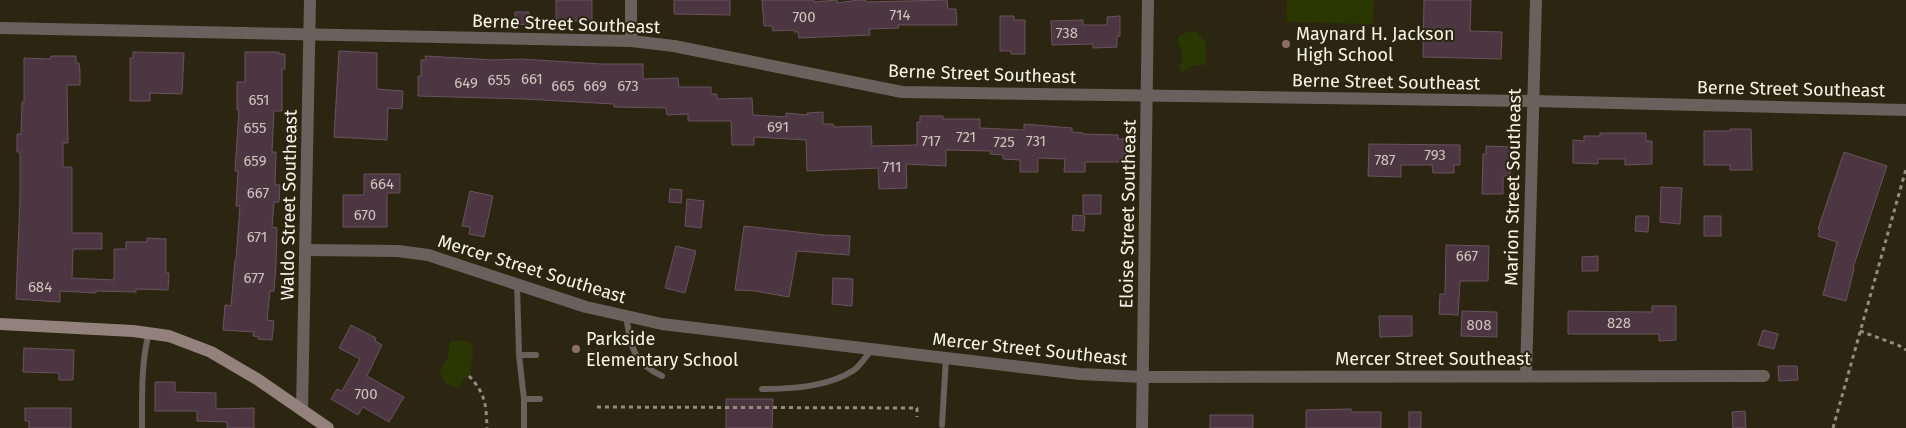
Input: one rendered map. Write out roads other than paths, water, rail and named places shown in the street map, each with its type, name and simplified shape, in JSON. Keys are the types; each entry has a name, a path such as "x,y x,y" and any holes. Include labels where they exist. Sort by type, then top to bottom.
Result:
{"street":[{"name":"Waldo Street Southeast","path":"302,410 310,0"},
{"path":"631,0 631,41"},
{"name":"Eloise Street Southeast","path":"1142,428 1148,0"},
{"name":"Marion Street Southeast","path":"1526,376 1536,0"},
{"name":"Berne Street Southeast","path":"0,28 631,41 674,46 902,92 1533,101 1906,110"},
{"name":"Mercer Street Southeast","path":"306,250 398,251 428,255 586,307 662,324 1080,374 1143,377 1764,376"},
{"path":"0,324 150,332 169,336 211,352 257,379 328,428"}],"lane":[{"path":"517,284 518,355 524,399 524,428"},
{"path":"626,316 634,354 649,370 662,376"},
{"path":"142,428 144,357 150,332"},
{"path":"762,389 784,389 841,377 855,369 872,349"},
{"path":"518,355 536,355"},
{"path":"942,426 946,358"},
{"path":"524,399 540,399"}],"place":[{"name":"Maynard H. Jackson High School","path":"1286,44"},
{"name":"Parkside Elementary School","path":"576,349"}]}
